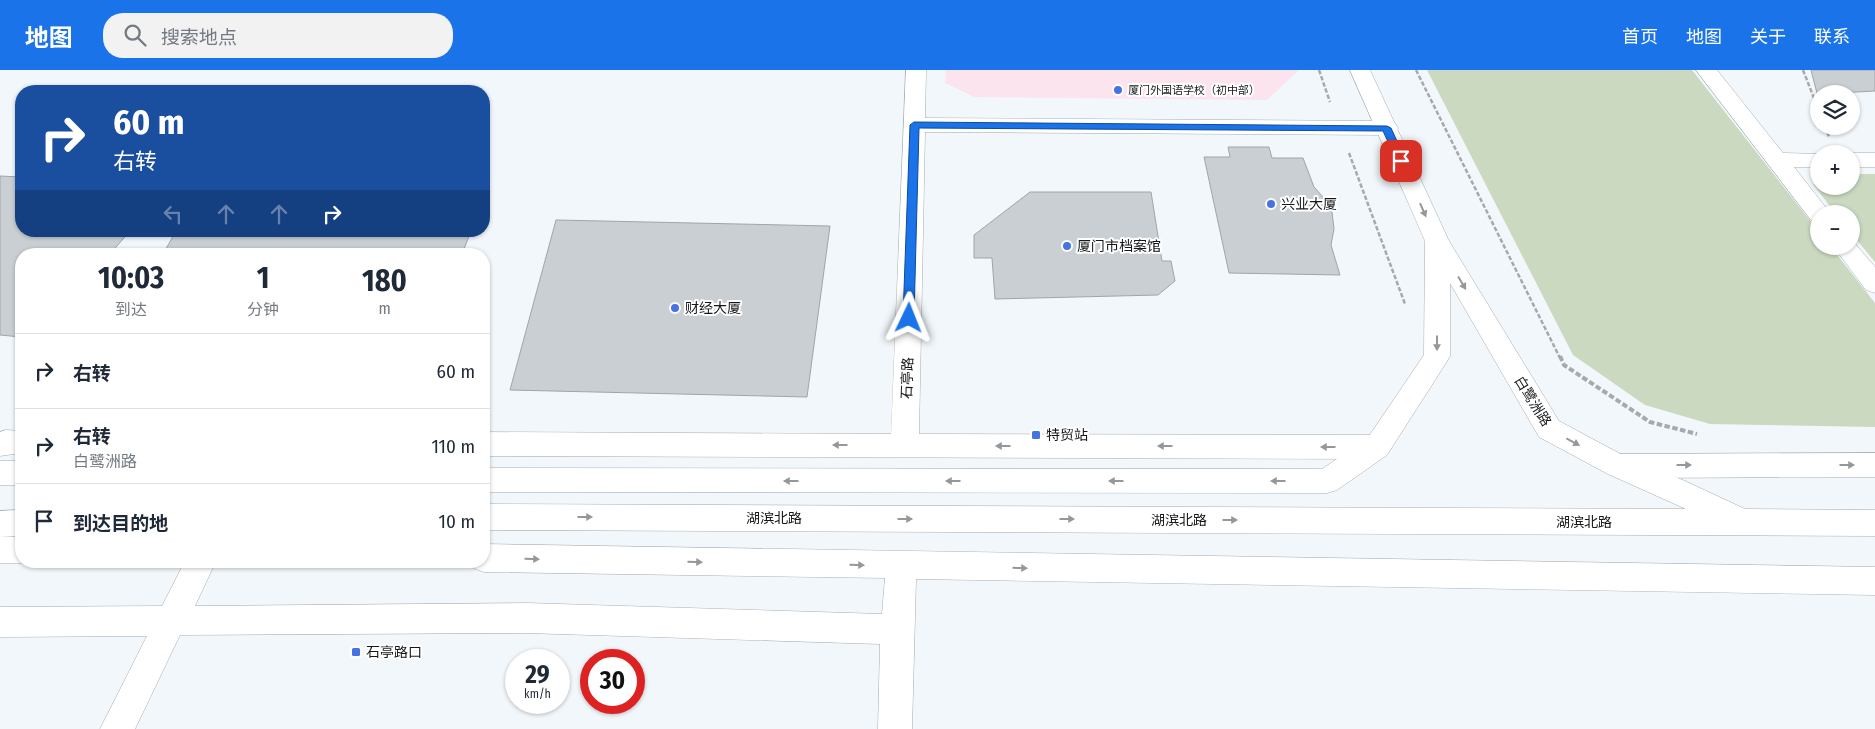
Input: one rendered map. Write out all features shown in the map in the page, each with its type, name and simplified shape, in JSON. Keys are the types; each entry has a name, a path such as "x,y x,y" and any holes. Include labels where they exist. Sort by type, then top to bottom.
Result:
{"street":[{"name":"石亭路","path":"905,446 916,70"},
{"name":"白鹭洲路","path":"1360,70 1437,241 1549,429 1618,466 1675,490 1742,522"},
{"path":"1706,70 1812,205"},
{"path":"914,125 1387,128"},
{"path":"1777,160 1810,160"},
{"path":"1860,160 1875,160"},
{"name":"白鹭洲路","path":"490,480 1327,482 1377,447 1438,356 1437,241"},
{"path":"1852,255 1875,284"},
{"path":"0,444 15,443"},
{"path":"490,444 1377,447"},
{"path":"1618,466 1875,465"},
{"path":"0,473 15,473"},
{"name":"湖滨北路","path":"490,516 1875,523"},
{"path":"0,524 15,523"},
{"path":"0,550 15,550"},
{"path":"490,558 1875,581"},
{"path":"895,729 897,630 901,566"},
{"path":"117,729 198,568"},
{"path":"0,622 526,618 897,630"}],"path":[{"path":"1319,70 1405,304"},
{"path":"1416,70 1564,365 1650,422 1698,434"},
{"path":"1803,70 1810,88"}],"shaded area":[{"name":"厦门外国语学校（初中部）","path":"946,70 1298,71 1267,100 974,97 945,83"}],"green space":[{"path":"1427,70 1692,70 1810,221 1810,255 1837,255 1875,303 1875,427 1710,424 1645,405 1573,355"},
{"path":"1860,174 1875,174 1875,262 1860,244 1860,205 1829,205 1821,195 1860,195"}],"building":[{"path":"1811,70 1875,70 1875,91 1860,92 1860,85 1815,85"},
{"name":"兴业大厦","path":"1228,147 1269,147 1272,158 1303,158 1314,187 1332,212 1334,229 1331,245 1340,275 1229,273 1204,157 1230,157"},
{"path":"0,176 15,177 15,237 125,237 115,248 15,248 15,336 0,335"},
{"name":"厦门市档案馆","path":"1030,192 1151,192 1162,261 1171,261 1175,281 1158,295 995,299 992,258 974,258 974,235"},
{"name":"财经大厦","path":"556,220 830,226 807,397 510,390"},
{"path":"173,237 469,237 464,248 166,248"}],"place":[{"name":"厦门外国语学校（初中部）","path":"1118,90"},
{"name":"兴业大厦","path":"1271,204"},
{"name":"厦门市档案馆","path":"1067,246"},
{"name":"财经大厦","path":"675,308"},
{"name":"特贸站","path":"1036,435"},
{"name":"石亭路口","path":"356,652"}],"route":[{"path":"909,318 914,125 1387,128 1401,161"}]}
